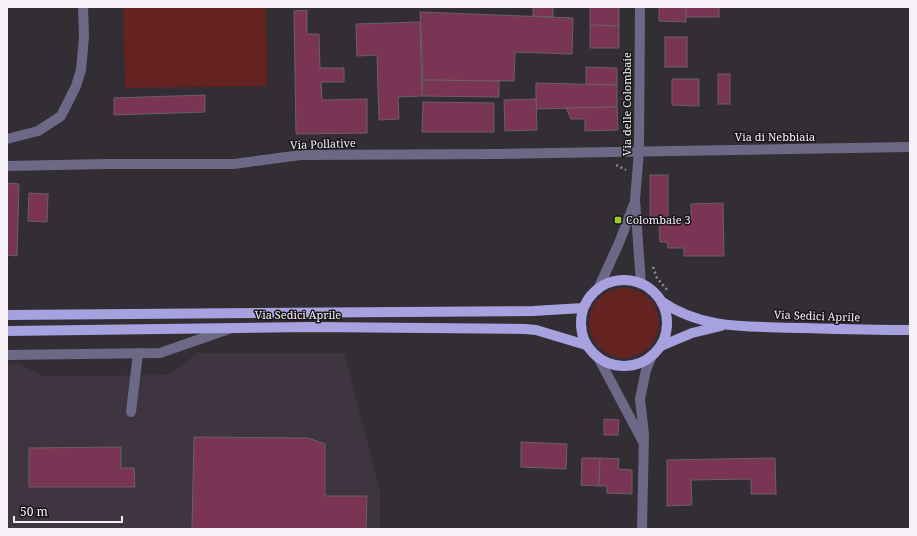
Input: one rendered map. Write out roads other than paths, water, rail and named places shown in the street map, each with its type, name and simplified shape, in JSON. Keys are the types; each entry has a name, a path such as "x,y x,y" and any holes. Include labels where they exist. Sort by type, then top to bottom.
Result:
{"main road":[{"path":"661,301 667,319 667,325 661,346 651,358 635,365 625,366 610,364 599,358 586,344 580,324 583,308 589,298 598,289 618,280 626,280 641,284 651,290 661,301 674,310 690,317 723,326"},
{"name":"Via Sedici Aprile","path":"7,315 525,311 583,308"},
{"path":"661,346 692,333 723,326"},
{"name":"Via Sedici Aprile","path":"723,326 910,330"},
{"name":"Via Sedici Aprile","path":"7,331 312,327 525,329 536,330 586,344"}],"street":[{"path":"7,139 38,130 61,116 76,86 81,70 84,37 83,7"},
{"name":"Via delle Colombaie","path":"640,7 639,151 636,200 641,284"},
{"name":"Via di Nebbiaia","path":"639,151 910,147"},
{"name":"Via Pollative","path":"7,166 234,164 301,155 491,154 639,151"},
{"name":"Via delle Colombaie","path":"598,289 619,243 636,200"},
{"path":"7,354 160,353 231,328"},
{"path":"131,412 138,353"},
{"path":"599,358 644,444"},
{"path":"642,529 644,444 640,399 646,370 651,358"}],"place":[{"name":"Colombaie 3","path":"618,220"}]}
